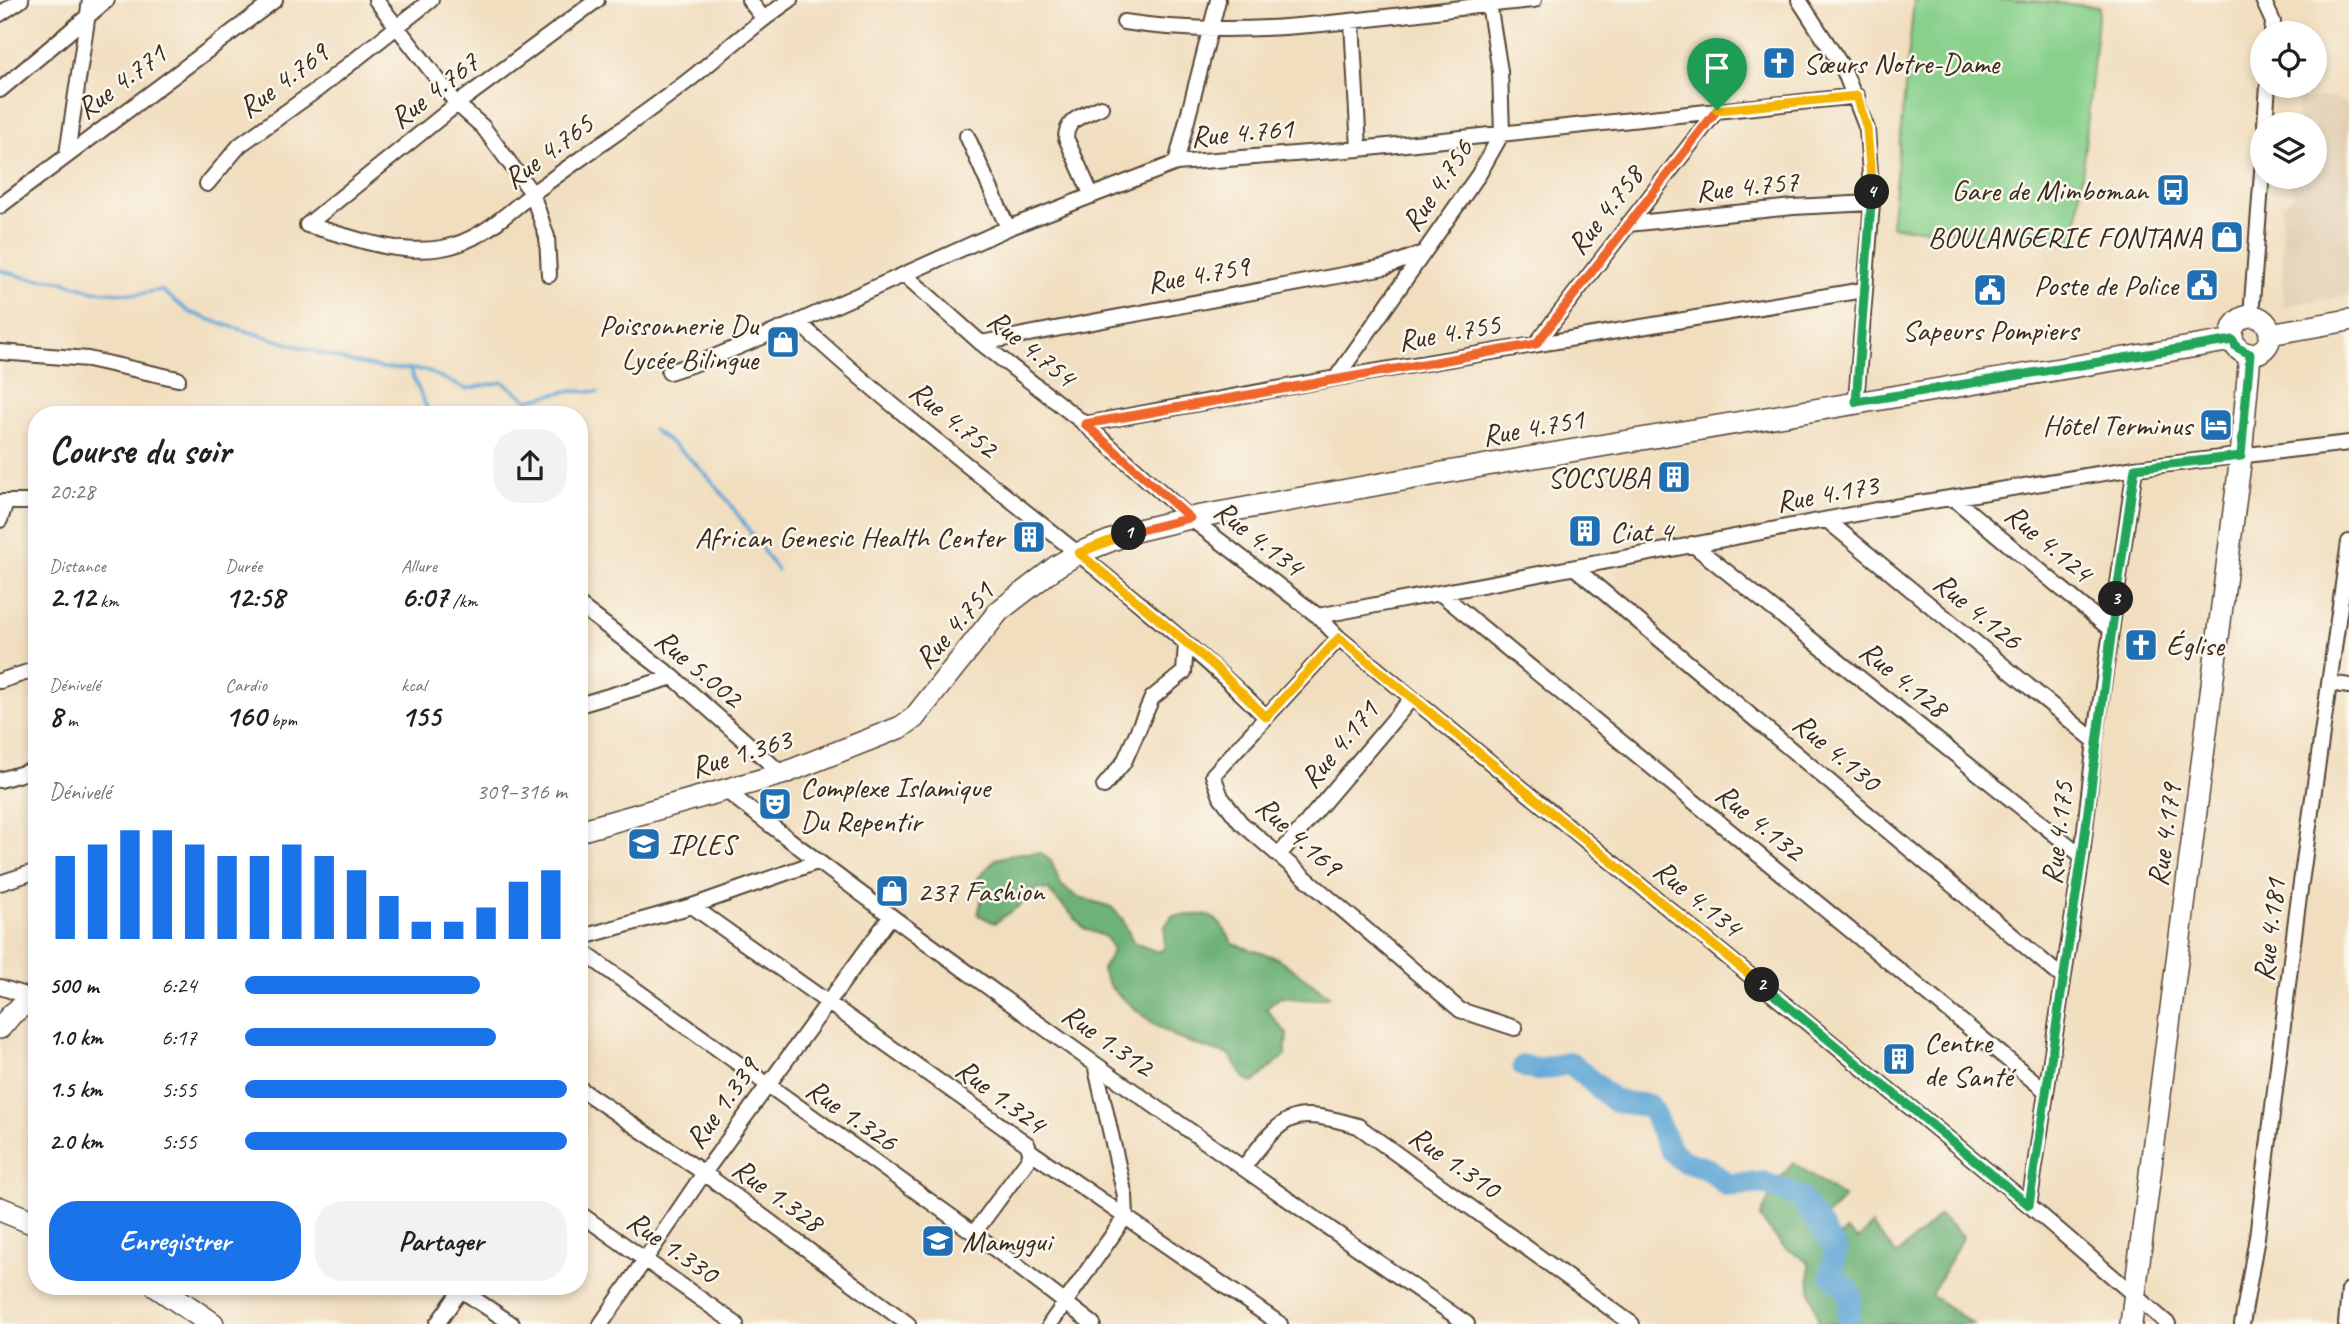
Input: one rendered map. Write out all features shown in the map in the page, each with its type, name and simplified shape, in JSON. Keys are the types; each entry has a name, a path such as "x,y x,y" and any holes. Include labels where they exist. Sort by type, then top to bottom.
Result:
{"main road":[{"path":"2251,316 2264,321 2270,334 2264,349 2250,354 2236,347 2233,340 2234,326 2245,317 2251,316"},
{"path":"2270,334 2349,320"},
{"name":"Rue 4.751","path":"914,718 999,611 1079,553 1135,531 1190,518 1856,402 2233,340"},
{"name":"Rue 4.179","path":"2131,1324 2241,456 2250,354"},
{"name":"Rue 1.363","path":"588,828 782,774 884,735 914,718"},
{"path":"0,1028 28,1003"},
{"path":"0,1209 28,1220"},
{"path":"170,1295 212,1324"}],"street":[{"path":"0,14 21,0"},
{"path":"0,90 90,6 107,0"},
{"name":"Rue 4.771","path":"0,206 275,0"},
{"path":"376,0 457,104 483,127 532,193 547,237 549,275"},
{"name":"Rue 4.769","path":"207,184 240,145 318,89 431,0"},
{"name":"Rue 4.767","path":"307,225 457,104 597,0"},
{"path":"749,0 763,18"},
{"name":"Rue 4.765","path":"307,225 372,243 410,250 441,248 464,242 521,205 532,193 693,77 763,18 790,0"},
{"path":"1177,163 1218,0"},
{"path":"1124,22 1212,31 1352,22 1486,2 1534,0"},
{"path":"1799,0 1843,68 1857,96 1867,129 1872,203 1856,402"},
{"path":"2263,0 2273,21"},
{"name":"Rue 4.756","path":"1336,378 1479,174 1502,133 1500,71 1486,2"},
{"path":"67,155 90,6"},
{"path":"1352,22 1359,149"},
{"name":"Rue 4.761","path":"669,372 709,359 798,322 1008,228 1177,163 1359,149 1857,96"},
{"path":"1092,196 1066,138 1066,129 1070,122 1101,107"},
{"name":"Rue 4.758","path":"1536,344 1717,110"},
{"path":"967,136 1008,228"},
{"path":"2251,316 2261,189"},
{"name":"Rue 4.757","path":"1628,223 1793,206 1872,203"},
{"name":"Rue 4.759","path":"981,343 1385,267 1423,253"},
{"name":"Rue 4.754","path":"905,275 981,343 1085,424 1190,518"},
{"name":"Rue 4.755","path":"1085,424 1336,378 1863,289"},
{"name":"Rue 4.752","path":"798,322 940,443 1079,553 1213,665 1266,717"},
{"path":"0,352 88,359 178,379"},
{"name":"Rue 4.173","path":"1318,616 1692,544 1953,498 2135,468 2349,443"},
{"name":"Rue 4.175","path":"2029,1205 2082,856 2095,741 2135,468"},
{"name":"Rue 4.124","path":"1953,498 2111,629"},
{"path":"0,520 3,504 28,503"},
{"name":"Rue 4.134","path":"1190,518 1318,616 1339,638 2029,1205 2168,1324"},
{"name":"Rue 4.126","path":"1828,521 2095,741"},
{"name":"Rue 4.181","path":"2242,1324 2257,1237 2329,683 2347,577 2349,542"},
{"name":"Rue 4.128","path":"1692,544 2082,856"},
{"name":"Rue 4.130","path":"1575,568 2063,978"},
{"name":"Rue 4.132","path":"1440,593 2046,1091"},
{"name":"Rue 5.002","path":"588,612 673,677 782,774"},
{"name":"Rue 4.169","path":"1339,638 1213,775 1221,797 1240,822 1460,1010 1515,1028"},
{"path":"1104,786 1124,762 1152,698 1184,672 1186,644"},
{"path":"0,681 28,672"},
{"path":"588,702 673,677"},
{"path":"2329,683 2349,686"},
{"name":"Rue 4.171","path":"1279,855 1412,698"},
{"path":"0,780 28,772"},
{"name":"Rue 1.312","path":"724,790 817,862 1095,1064 1467,1324"},
{"path":"588,935 692,906 817,862"},
{"path":"0,883 28,875"},
{"name":"Rue 1.324","path":"692,906 1027,1144 1030,1151 1280,1324"},
{"name":"Rue 1.339","path":"601,1324 704,1173 891,916"},
{"name":"Rue 1.326","path":"588,956 766,1087 974,1234 1093,1324"},
{"path":"0,987 28,995"},
{"path":"1050,1324 1126,1216 1123,1185 1095,1064"},
{"name":"Rue 1.328","path":"588,1094 704,1173 908,1324"},
{"name":"Rue 1.310","path":"1243,1168 1277,1125 1297,1116 1323,1116 1358,1126 1632,1324"},
{"path":"974,1234 1030,1157 1030,1151"},
{"name":"Rue 1.330","path":"588,1219 736,1324"},
{"path":"2346,1324 2349,1290"},
{"path":"437,1324 454,1295"},
{"path":"468,1295 512,1324"}],"shaded area":[{"path":"2333,97 2349,106 2349,295 2283,306 2282,205 2294,196 2293,189 2327,189 2327,112 2296,112 2298,99"}],"green space":[{"path":"1914,0 2024,0 2099,7 2075,244 1891,226"},
{"path":"1019,853 1041,853 1051,861 1061,885 1076,896 1111,907 1122,918 1133,942 1157,952 1164,949 1165,926 1172,916 1203,915 1216,920 1233,944 1277,958 1330,996 1311,1000 1280,997 1266,1009 1287,1034 1285,1055 1253,1083 1242,1076 1230,1055 1167,1032 1118,995 1110,987 1102,970 1113,950 1106,937 1085,929 1048,890 1037,888 1027,900 995,923 978,915 983,891 977,879 996,859"},
{"path":"1793,1162 1844,1198 1818,1225 1834,1244 1846,1230 1858,1240 1872,1225 1897,1255 1940,1215 1963,1236 1931,1295 1973,1324 1819,1324 1810,1288 1809,1263 1782,1245 1760,1218 1774,1187"}],"waterway":[{"path":"0,270 27,278 61,281 94,291 138,294 161,290 189,312 216,322 347,361 381,368 425,370 466,389 503,382 528,400 568,391 598,392"},
{"path":"410,370 426,406"},
{"path":"653,430 674,445 708,477 777,570"},
{"path":"1524,1066 1536,1070 1571,1063 1614,1101 1650,1106 1670,1149 1683,1161 1710,1170 1727,1185 1764,1183 1800,1197 1836,1250 1831,1274 1850,1294 1847,1324"}],"place":[{"name":"Sœurs Notre-Dame","path":"1779,63"},
{"name":"Gare de Mimboman","path":"2173,190"},
{"name":"BOULANGERIE FONTANA","path":"2227,237"},
{"name":"Poste de Police","path":"2202,285"},
{"name":"Sapeurs Pompiers","path":"1990,290"},
{"name":"Poissonnerie Du Lycée Bilingue","path":"783,342"},
{"name":"Hôtel Terminus","path":"2216,425"},
{"name":"SOCSUBA","path":"1674,477"},
{"name":"Ciat 4","path":"1585,531"},
{"name":"African Genesic Health Center","path":"1029,537"},
{"name":"Église","path":"2141,645"},
{"name":"Complexe Islamique Du Repentir","path":"775,804"},
{"name":"IPLES","path":"644,844"},
{"name":"237 Fashion","path":"892,891"},
{"name":"Centre de Santé","path":"1899,1059"},
{"name":"Mamygui","path":"938,1241"}],"route":[{"path":"1857,96 1867,129 1872,203 1856,402 2170,348 2233,340 2242,352 2250,354 2241,456 2135,468 2095,741 2082,856 2029,1205 1339,638 1266,717 1213,665 1079,553 1135,531 1190,518 1085,424 1536,344 1717,110 1857,96"}]}
